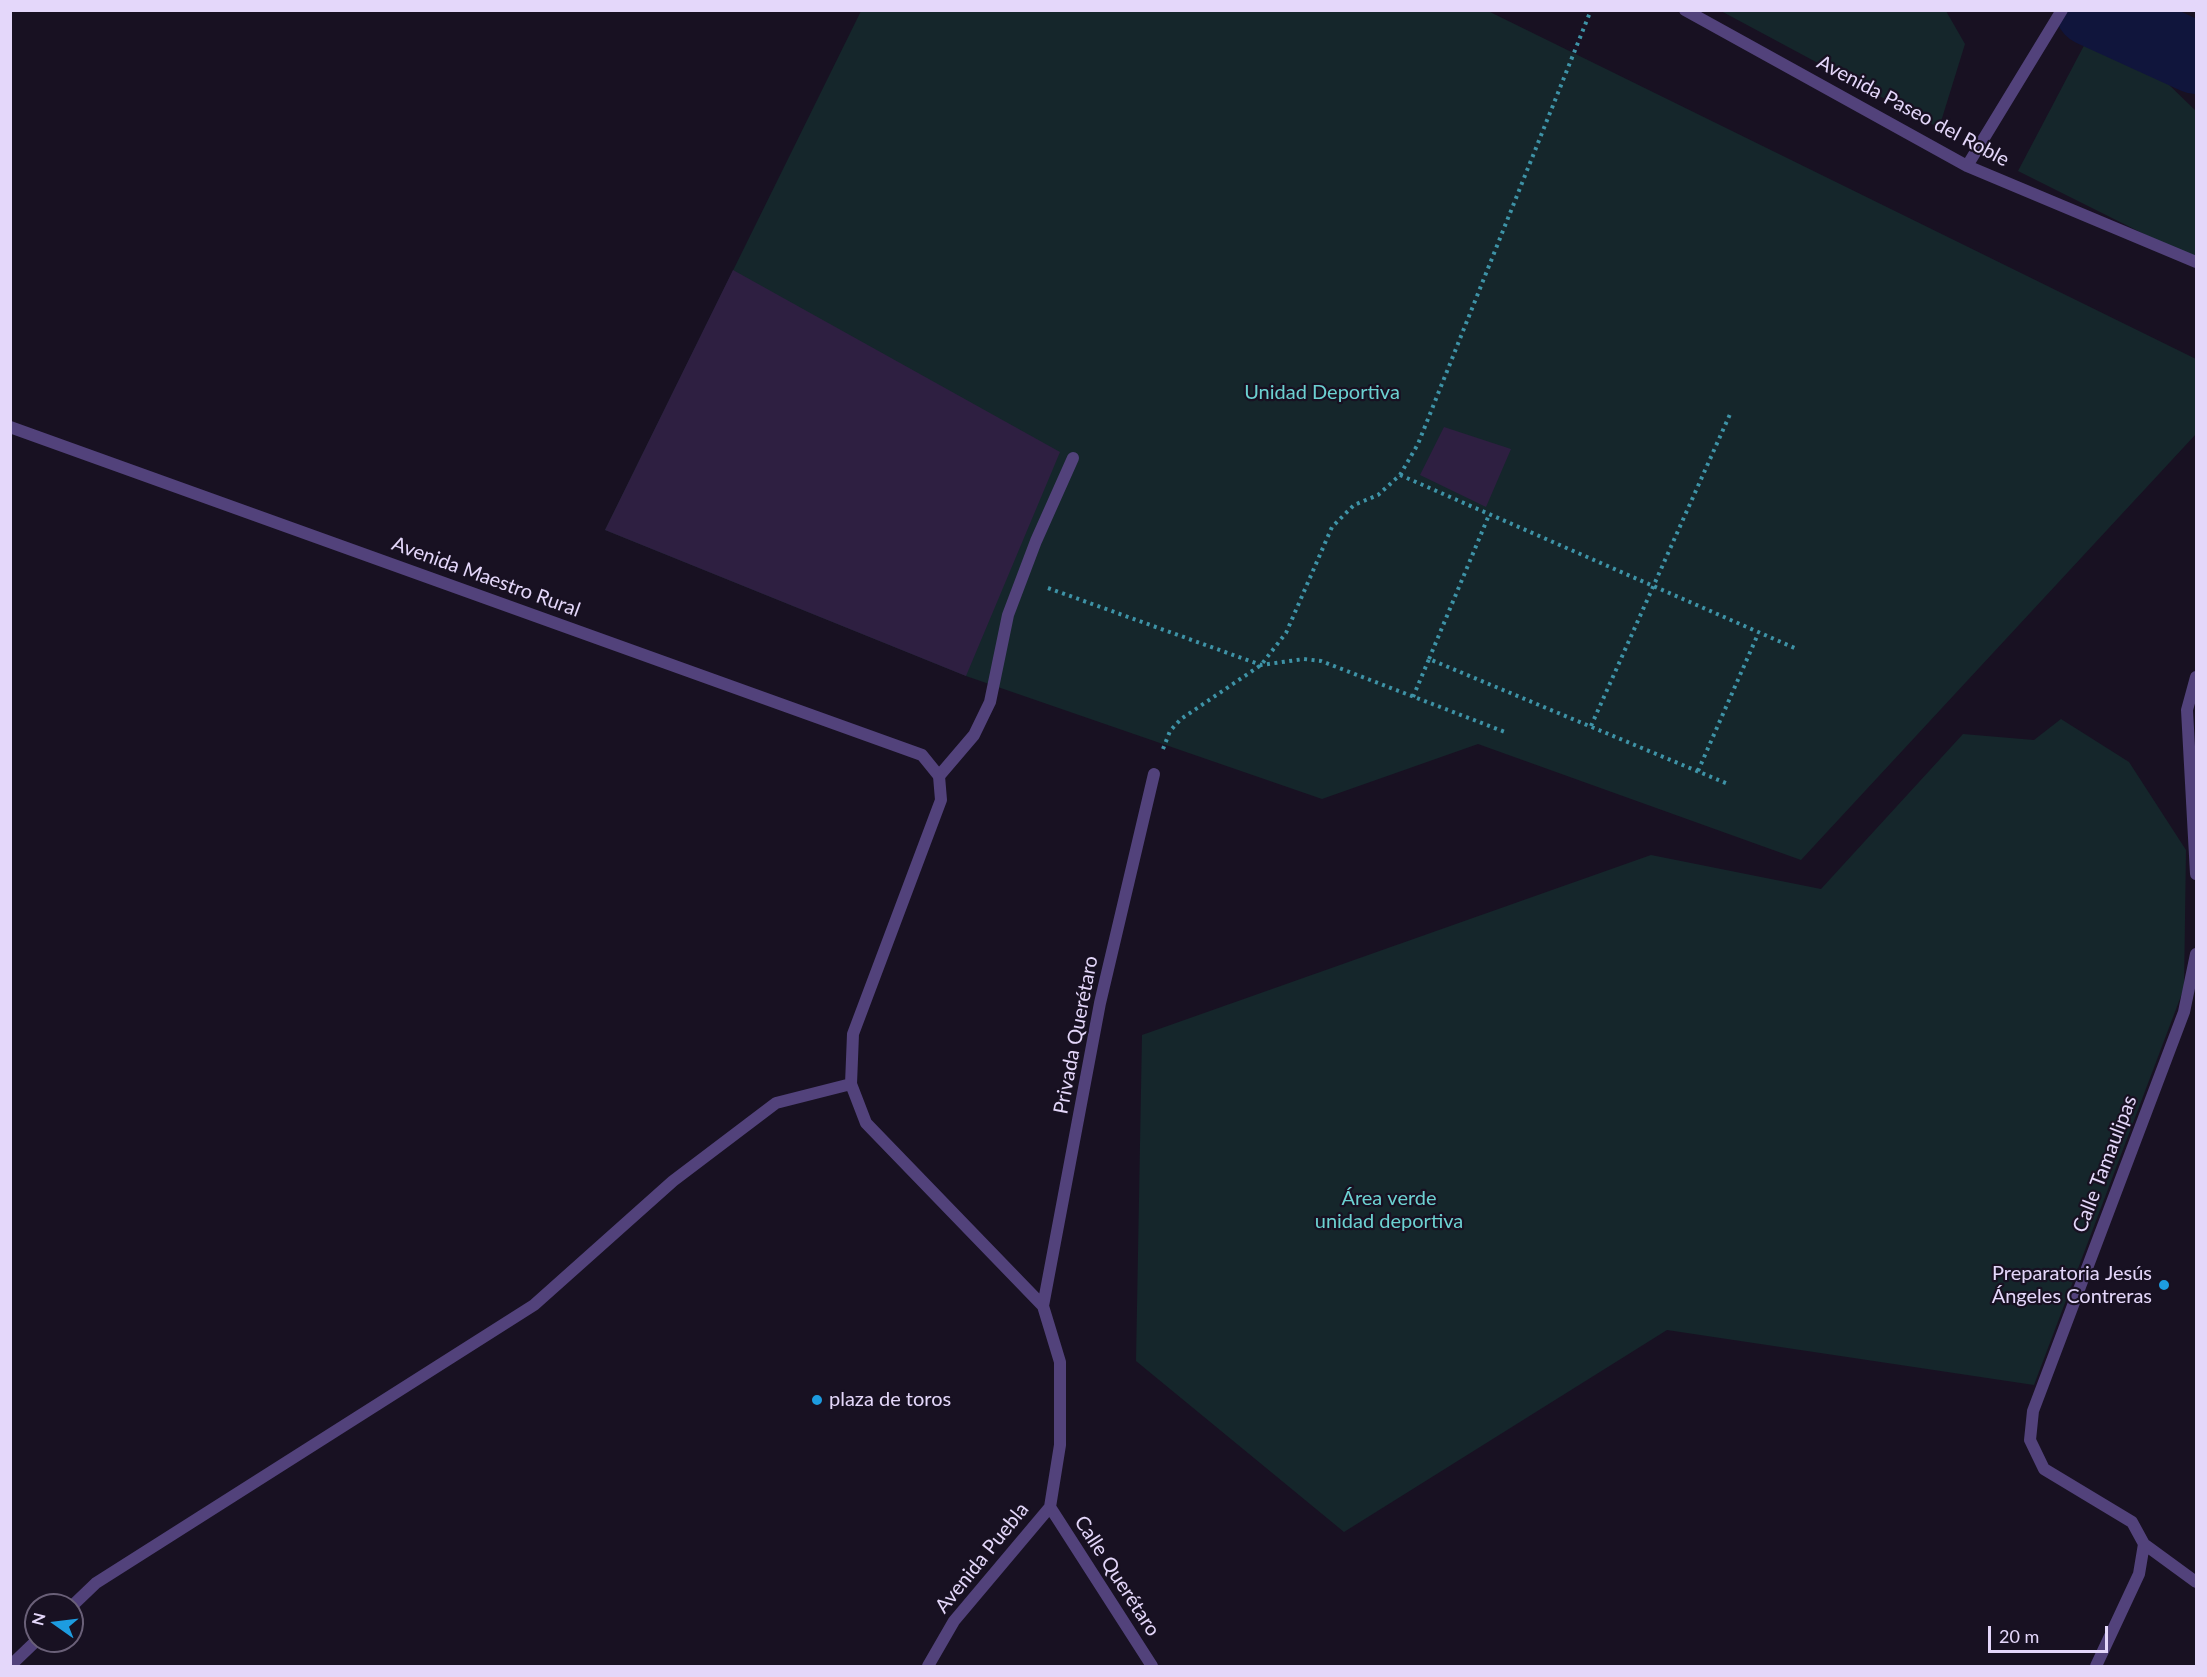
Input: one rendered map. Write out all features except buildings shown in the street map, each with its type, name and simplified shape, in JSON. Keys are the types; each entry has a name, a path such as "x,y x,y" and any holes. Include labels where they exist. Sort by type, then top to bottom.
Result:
{"street":[{"name":"Avenida Paseo del Roble","path":"1685,10 1967,166 2196,262"},
{"path":"1967,166 2062,10"},
{"name":"Avenida Maestro Rural","path":"10,427 922,755 939,776"},
{"path":"1050,1507 1060,1445 1060,1362 1043,1306 866,1123 851,1084 853,1034 941,800 939,776 974,735 990,702 1008,615 1073,458"},
{"path":"2196,677 2187,710 2196,874"},
{"name":"Privada Querétaro","path":"1043,1306 1100,1003 1154,774"},
{"name":"Calle Tamaulipas","path":"2144,1544 2132,1522 2044,1468 2030,1440 2033,1411 2184,1012 2196,954"},
{"path":"84,1594 96,1583 534,1305 673,1181 776,1103 851,1084"},
{"name":"Avenida Puebla","path":"928,1666 954,1621 1050,1507"},
{"name":"Calle Querétaro","path":"1050,1507 1152,1666"},
{"path":"2097,1666 2139,1574 2144,1544 2196,1582"},
{"path":"10,1666 24,1653"}],"path":[{"path":"1154,774 1170,731 1181,719 1261,665 1286,633 1332,527 1354,505 1378,495 1400,475 1419,444 1591,10"},
{"path":"1591,726 1731,412"},
{"path":"1400,475 1653,588 1797,649"},
{"path":"1413,697 1489,515"},
{"path":"1022,578 1261,665 1304,659 1321,661 1505,732"},
{"path":"1698,771 1758,634"},
{"path":"1429,659 1728,784"}],"green space":[{"name":"Unidad Deportiva","path":"861,11 1488,11 2196,359 2196,434 1801,860 1478,744 1322,799 966,676 605,530"},
{"path":"1721,11 1946,11 1965,44 1939,128"},
{"path":"2099,17 2196,111 2196,260 2018,171"},
{"name":"Área verde unidad deportiva","path":"2061,719 2129,762 2186,850 2184,988 2034,1385 1667,1330 1344,1532 1136,1361 1142,1035 1651,855 1821,889 1963,734 2034,740"}],"waterway":[{"path":"2091,10 2196,58"}],"place":[{"name":"Preparatoria Jesús Ángeles Contreras","path":"2164,1285"},
{"name":"plaza de toros","path":"817,1400"}]}
